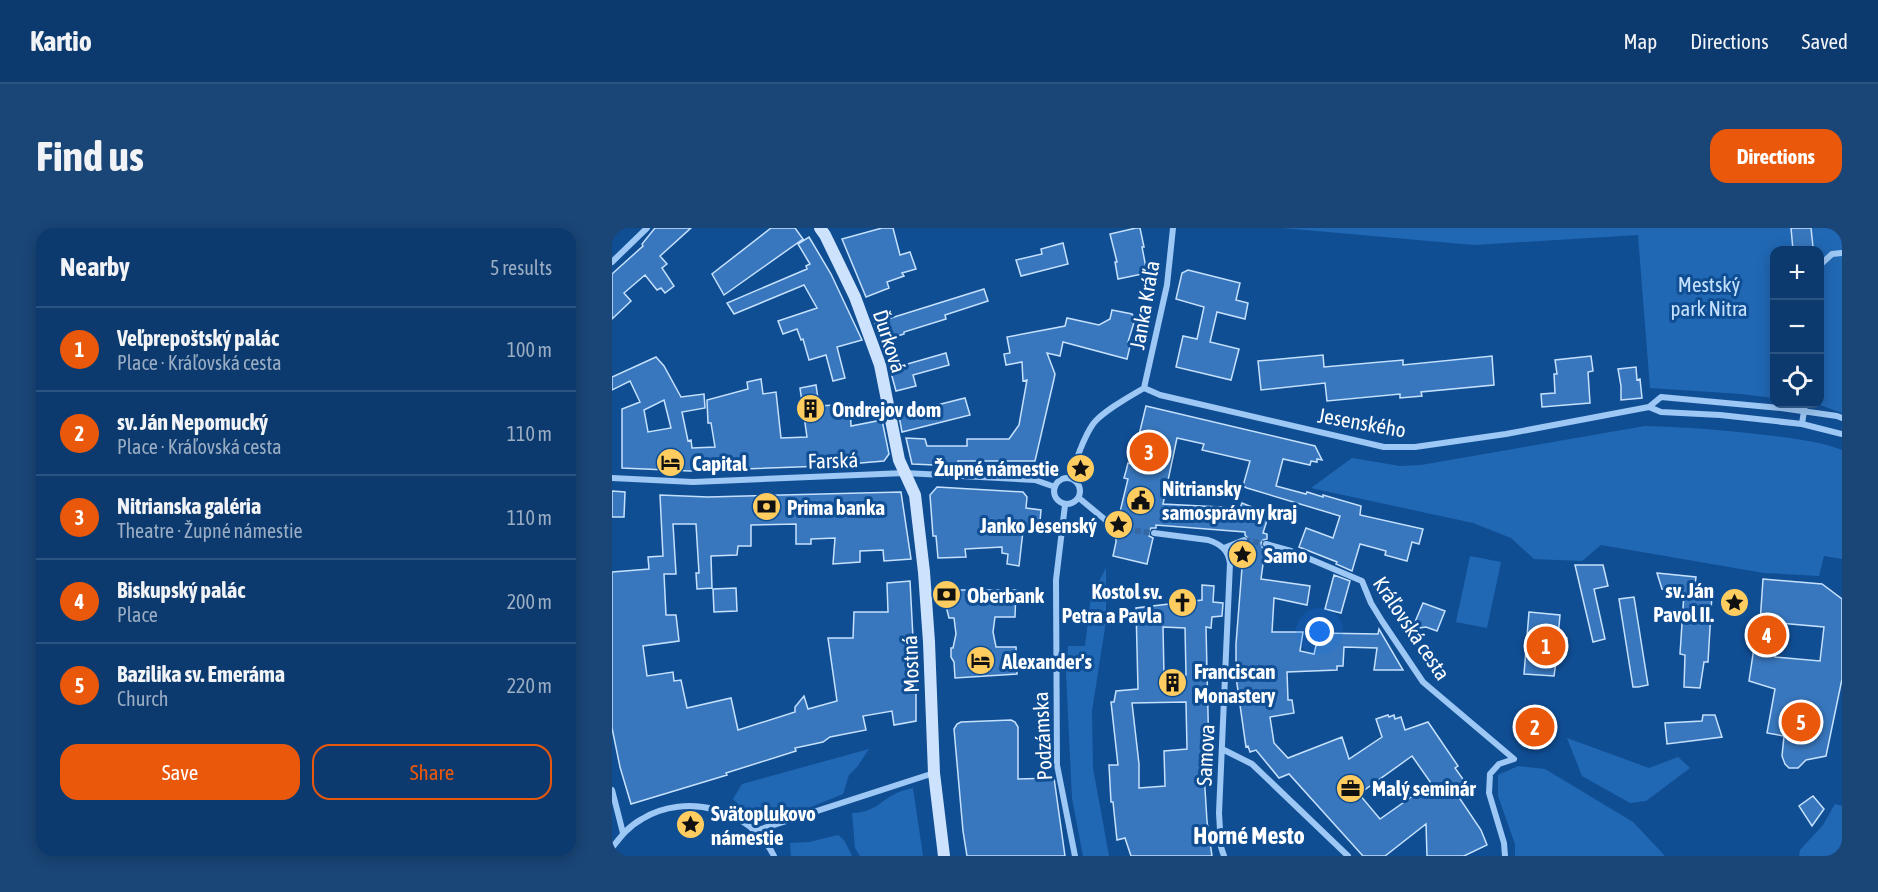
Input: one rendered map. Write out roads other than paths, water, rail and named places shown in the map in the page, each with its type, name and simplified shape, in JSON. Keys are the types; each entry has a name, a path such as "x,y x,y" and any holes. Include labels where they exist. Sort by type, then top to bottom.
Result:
{"street":[{"path":"612,262 647,228"},
{"name":"Ďurková","path":"820,228 855,297 880,365 899,460 904,473"},
{"name":"Janka Kráľa","path":"1143,388 1167,285 1173,228"},
{"path":"1824,261 1832,254 1842,253"},
{"path":"1071,477 1093,424 1143,388"},
{"name":"Jesenského","path":"1143,388 1384,447 1415,447 1494,436 1649,406 1661,397 1770,405"},
{"name":"Jesenského","path":"1649,406 1661,412 1720,415 1802,424 1842,434"},
{"path":"1802,424 1805,408"},
{"name":"Jesenského","path":"1808,408 1842,418"},
{"name":"Farská","path":"612,478 693,482 904,473 1035,480 1055,487"},
{"name":"Mostná","path":"904,473 915,495 924,572 934,773 944,856"},
{"path":"1071,477 1080,489 1079,498 1072,504 1065,505 1055,499 1053,493 1062,478 1071,477"},
{"path":"1079,498 1117,528"},
{"name":"Podzámska","path":"1065,505 1056,580 1057,765 1075,856"},
{"path":"1154,533 1208,540 1224,548 1244,540"},
{"name":"Kráľovská cesta","path":"1266,543 1362,581 1371,603 1423,682 1514,759 1499,764 1490,774 1490,793 1504,843 1505,856"},
{"name":"Samova","path":"1224,548 1230,563 1219,813 1221,847 1224,856"},
{"path":"1222,749 1252,764 1348,856"},
{"path":"755,831 934,773"},
{"path":"612,790 623,833"},
{"path":"612,848 623,833 642,819 665,809 689,806 713,808 736,817 755,831 771,849 774,856"}],"tunnel":[{"path":"1117,528 1154,533"},
{"path":"1244,540 1266,544"}],"place":[{"name":"Ondrejov dom","path":"811,409"},
{"name":"Nitrianska galéria","path":"1149,452"},
{"name":"Capital","path":"671,463"},
{"name":"Župné námestie","path":"1080,468"},
{"name":"Nitriansky samosprávny kraj","path":"1141,500"},
{"name":"Prima banka","path":"766,507"},
{"name":"Janko Jesenský","path":"1118,525"},
{"name":"Samo","path":"1243,555"},
{"name":"Oberbank","path":"946,595"},
{"name":"sv. Ján Pavol II.","path":"1735,602"},
{"name":"Kostol sv. Petra a Pavla","path":"1183,603"},
{"name":"Biskupský palác","path":"1767,635"},
{"name":"Veľprepoštský palác","path":"1546,646"},
{"name":"Alexander's","path":"981,661"},
{"name":"Franciscan Monastery","path":"1173,683"},
{"name":"Bazilika sv. Emeráma","path":"1801,722"},
{"name":"sv. Ján Nepomucký","path":"1535,727"},
{"name":"Malý seminár","path":"1351,788"},
{"name":"Svätoplukovo námestie","path":"690,825"}],"district":[{"name":"Horné Mesto","path":"1249,835"}],"park label":[{"name":"Mestský park Nitra","path":"1709,296"}]}
